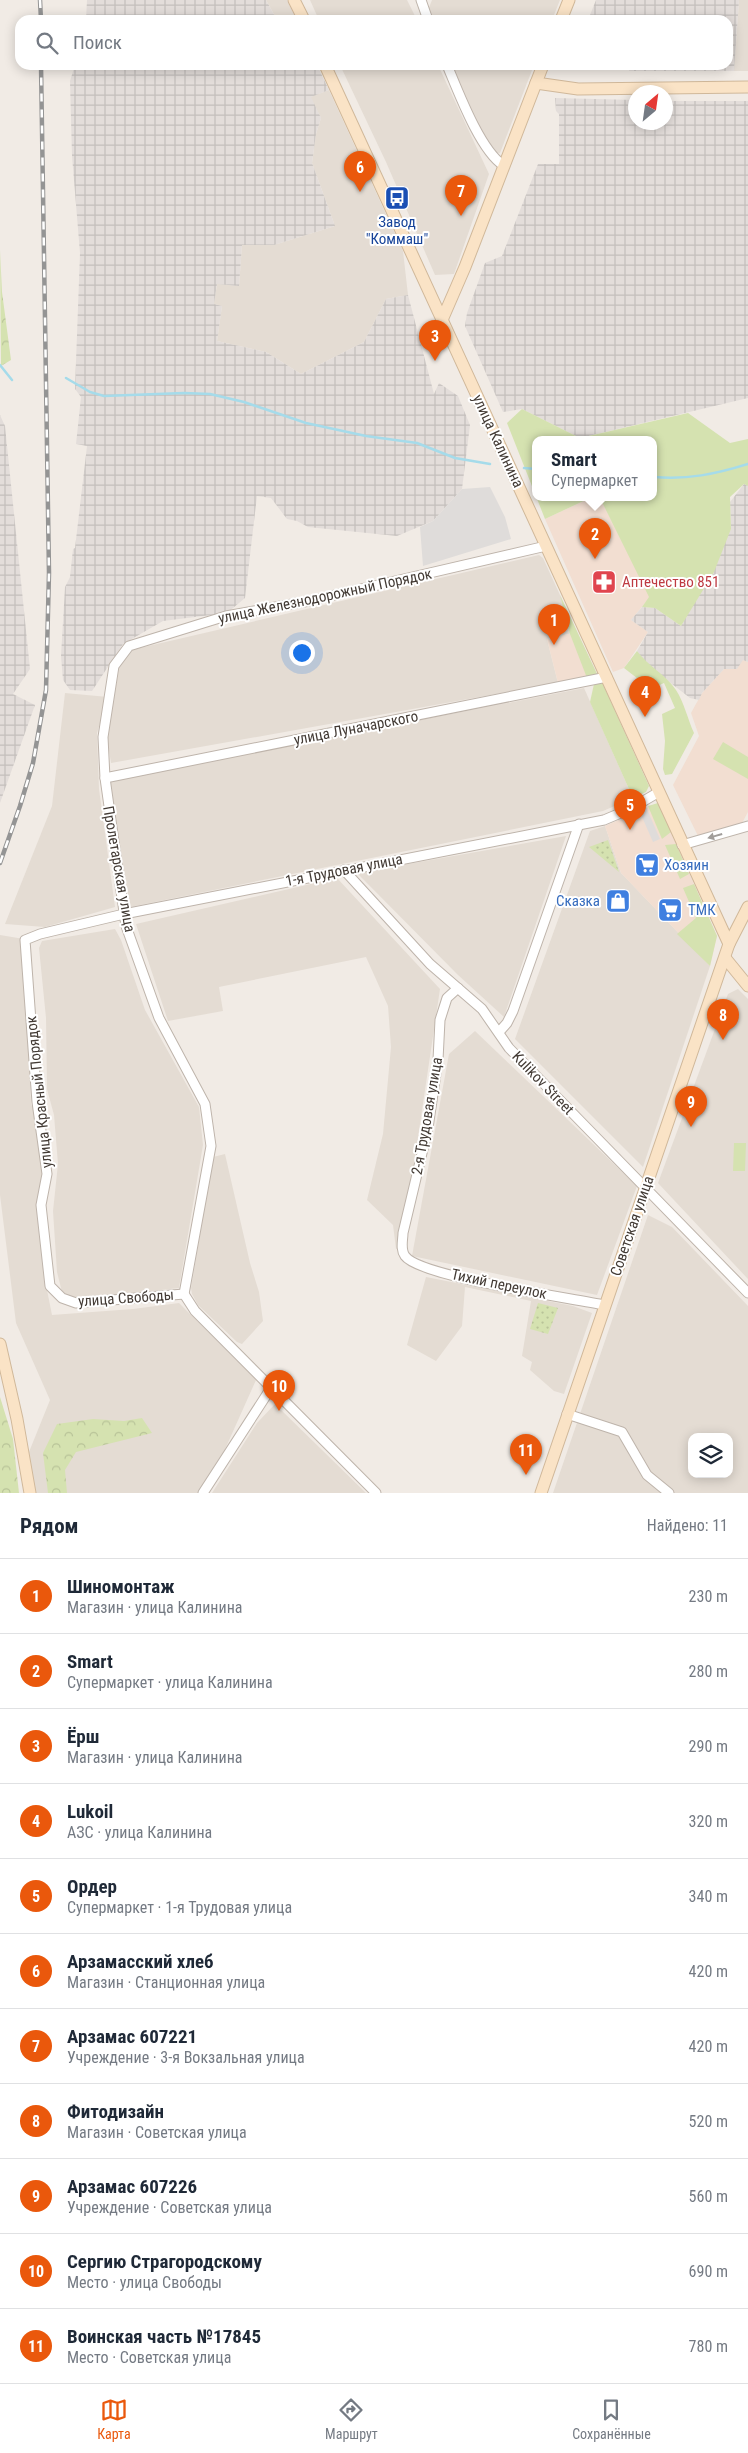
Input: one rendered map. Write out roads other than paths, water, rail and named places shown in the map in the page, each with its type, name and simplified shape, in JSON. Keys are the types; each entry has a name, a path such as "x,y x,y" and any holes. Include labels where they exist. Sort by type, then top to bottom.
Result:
{"street":[{"path":"294,0 302,15"},
{"path":"421,0 426,15"},
{"path":"563,15 569,0"},
{"name":"улица Калинина","path":"327,70 729,944"},
{"path":"449,70 480,135 492,156 503,165"},
{"path":"442,320 465,267 541,70"},
{"path":"536,83 578,89 748,87"},
{"name":"улица Железнодорожный Порядок","path":"114,666 129,646 226,616 309,601 546,546"},
{"name":"Пролетарская улица","path":"114,666 103,737 105,778 126,926 159,1018 205,1104 211,1146 184,1294"},
{"name":"улица Луначарского","path":"105,778 607,677"},
{"name":"1-я Трудовая улица","path":"25,940 40,934 124,914 604,820 630,809 659,792"},
{"path":"499,1032 507,1023 513,1011 579,824"},
{"path":"682,845 748,826"},
{"name":"Kulikov Street","path":"344,870 430,964 482,1009 509,1048 748,1293"},
{"name":"Советская улица","path":"541,1493 604,1305 726,959 729,944 748,906"},
{"name":"улица Красный Порядок","path":"25,940 38,1102 47,1174 41,1205 50,1286 62,1298"},
{"path":"726,959 748,986"},
{"name":"2-я Трудовая улица","path":"402,1248 403,1233 428,1128 438,1060 440,1020 447,998 458,988"},
{"name":"Тихий переулок","path":"402,1248 405,1256 418,1264 450,1274 604,1305"},
{"name":"улица Свободы","path":"62,1298 76,1303 184,1294 196,1311 270,1388 376,1493"},
{"path":"0,1344 17,1418 30,1493"},
{"path":"203,1493 270,1388"},
{"path":"567,1414 622,1432 647,1474 669,1493"}],"waterway":[{"path":"0,365 12,380"},
{"path":"66,378 90,392 104,396 210,394 244,402 306,423 366,436 417,443 455,458 490,464"},
{"path":"657,477 678,478 701,475 748,464"},
{"path":"524,468 532,469"}],"railway":[{"path":"40,0 41,15"},
{"path":"0,863 33,763 46,690 49,573 41,70"}],"place":[{"name":"Арзамасский хлеб","path":"360,192"},
{"name":"Завод \"Коммаш\"","path":"397,198"},
{"name":"Арзамас 607221","path":"461,216"},
{"name":"Ёрш","path":"435,361"},
{"name":"Smart","path":"595,559"},
{"name":"Аптечество 851","path":"604,582"},
{"name":"Шиномонтаж","path":"554,645"},
{"name":"Lukoil","path":"645,717"},
{"name":"Ордер","path":"630,830"},
{"name":"Хозяин","path":"647,865"},
{"name":"Сказка","path":"618,901"},
{"name":"ТМК","path":"670,910"},
{"name":"Фитодизайн","path":"723,1040"},
{"name":"Арзамас 607226","path":"691,1127"},
{"name":"Сергию Страгородскому","path":"279,1411"},
{"name":"Воинская часть №17845","path":"526,1475"}]}
